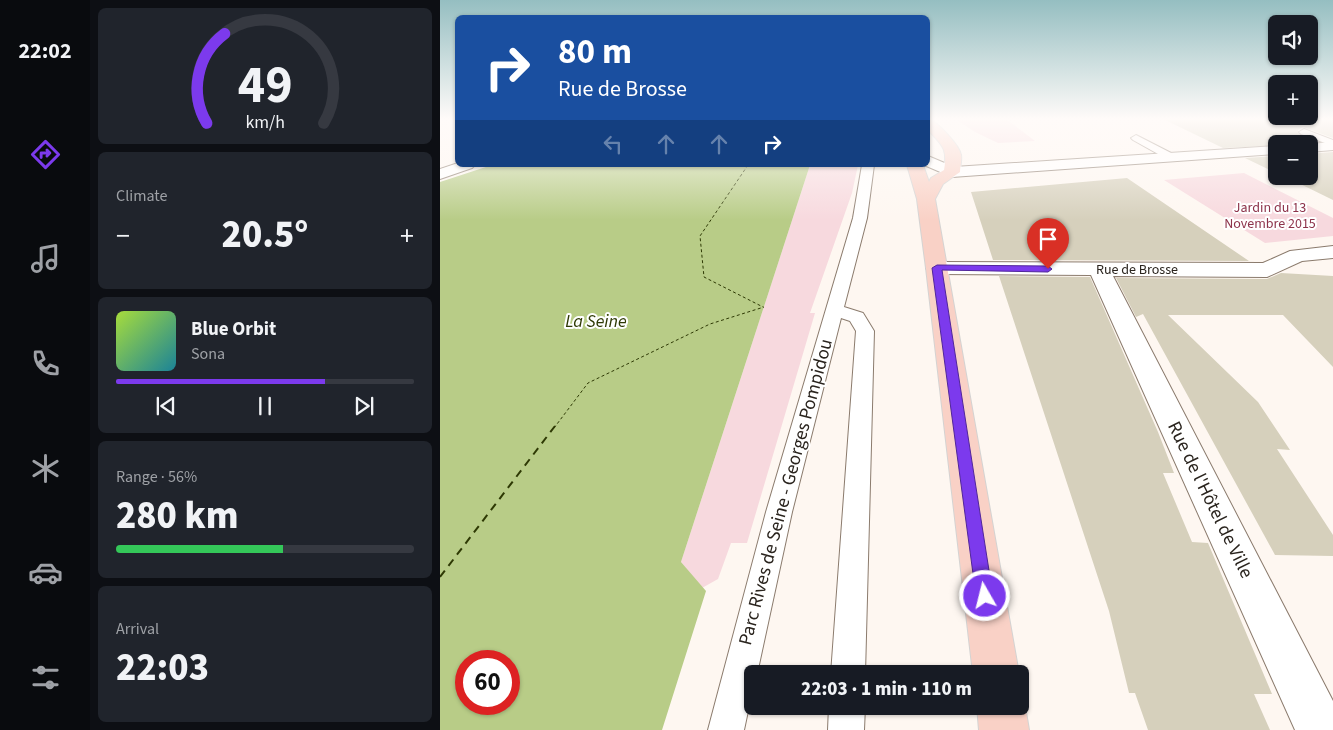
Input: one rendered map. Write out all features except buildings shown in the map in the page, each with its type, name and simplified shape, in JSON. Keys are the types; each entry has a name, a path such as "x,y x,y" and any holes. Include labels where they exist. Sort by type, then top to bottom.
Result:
{"main road":[{"path":"926,199 937,181 952,172 954,154"},
{"path":"916,167 926,199 937,268 995,665"},
{"path":"1002,715 1004,730"}],"street":[{"path":"930,162 952,172 1245,152"},
{"path":"954,154 984,160 1061,165"},
{"path":"440,174 461,167"},
{"name":"Rue de Brosse","path":"937,268 1267,270 1297,255 1333,252"},
{"name":"Rue de l'Hôtel de Ville","path":"1099,270 1322,730"}],"lane":[{"path":"1162,152 1171,157"},
{"name":"Parc Rives de Seine - Georges Pompidou","path":"726,730 760,585 832,312 860,218 868,167"},
{"path":"832,312 851,313 860,318 865,331 848,665"},
{"path":"846,730 847,715"}],"green space":[{"path":"809,167 858,167 852,193 810,313 815,313 747,543 731,543 718,579 702,588 681,562"},
{"name":"Jardin du 13 Novembre 2015","path":"1244,173 1333,218 1333,236 1265,243 1164,180"}],"water":[{"name":"La Seine","path":"486,167 809,167 681,562 706,591 662,730 440,730 440,182"}],"ferry route":[{"path":"747,167 700,236 704,277 763,307"},
{"path":"554,428 588,383 710,324 764,307"},
{"path":"440,577 555,426"}],"route":[{"path":"985,596 937,268 1048,269"}]}
